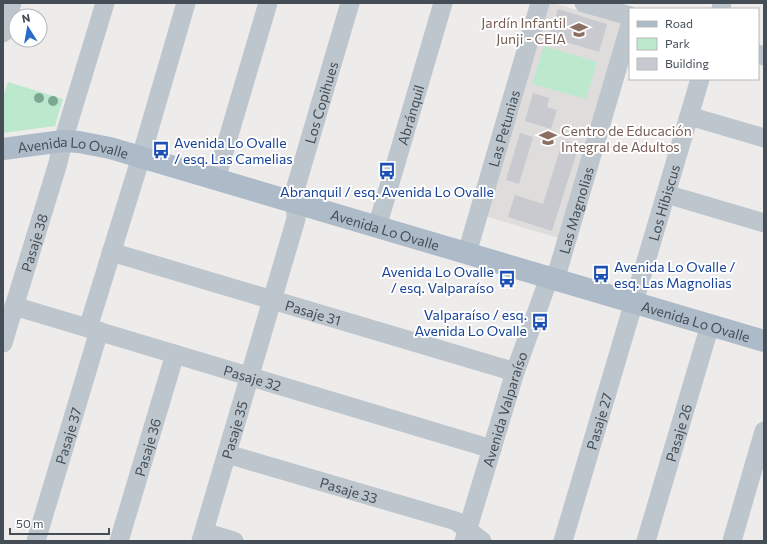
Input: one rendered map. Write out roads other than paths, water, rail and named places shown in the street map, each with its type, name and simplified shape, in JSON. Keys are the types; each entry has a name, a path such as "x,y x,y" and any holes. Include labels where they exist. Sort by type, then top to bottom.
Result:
{"main road":[{"name":"Avenida Lo Ovalle","path":"3,149 63,141 79,142 141,157 764,341"}],"street":[{"path":"3,33 12,3"},
{"name":"Pasaje 38","path":"3,343 58,163 63,141 104,3"},
{"name":"Pasaje 37","path":"36,541 94,329 112,252 186,3"},
{"path":"216,179 268,3"},
{"name":"Los Copihues","path":"295,203 295,190 350,3"},
{"name":"Abránquil","path":"377,227 443,3"},
{"name":"Las Petunias","path":"467,253 540,3"},
{"path":"584,3 629,16"},
{"name":"Las Magnolias","path":"549,278 558,270 629,28"},
{"name":"Los Hibiscus","path":"635,303 700,80"},
{"path":"689,116 764,138"},
{"path":"666,194 764,223"},
{"name":"Pasaje 35","path":"202,537 296,219 295,203"},
{"name":"Pasaje 31","path":"112,252 515,372"},
{"name":"Avenida Valparaíso","path":"471,537 492,449 515,372 549,278"},
{"name":"Pasaje 27","path":"563,541 635,303"},
{"name":"Pasaje 32","path":"14,306 492,449"},
{"name":"Pasaje 26","path":"646,541 710,325"},
{"name":"Pasaje 36","path":"119,541 175,354"},
{"path":"732,541 764,431"},
{"name":"Pasaje 33","path":"227,454 456,521 471,537"},
{"path":"202,537 234,541"}],"place":[{"name":"Jardín Infantil Junji - CEIA","path":"579,30"},
{"name":"Centro de Educación Integral de Adultos","path":"548,138"},
{"name":"Avenida Lo Ovalle / esq. Las Camelias","path":"161,150"},
{"name":"Abranquil / esq. Avenida Lo Ovalle","path":"387,171"},
{"name":"Avenida Lo Ovalle / esq. Las Magnolias","path":"601,274"},
{"name":"Avenida Lo Ovalle / esq. Valparaíso","path":"507,279"},
{"name":"Valparaíso / esq. Avenida Lo Ovalle","path":"540,322"}]}
